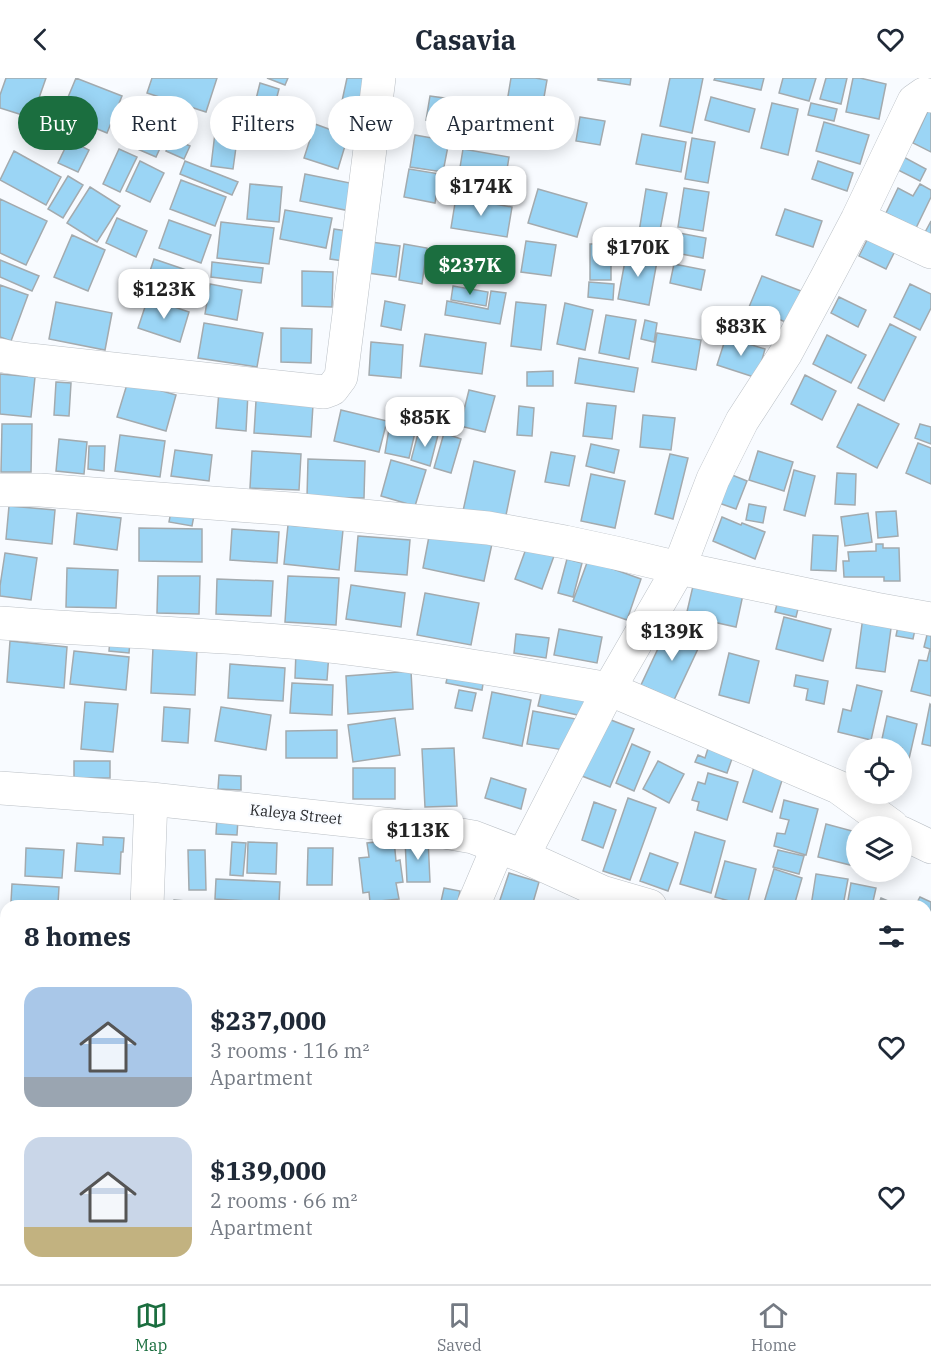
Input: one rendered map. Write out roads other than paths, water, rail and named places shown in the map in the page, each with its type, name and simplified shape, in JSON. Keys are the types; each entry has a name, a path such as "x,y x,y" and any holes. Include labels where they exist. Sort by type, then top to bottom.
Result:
{"street":[{"path":"0,355 324,392 332,389 341,377 379,78"},
{"path":"477,900 510,851 609,689 679,568 713,478 737,431 786,352 857,220 914,101 924,94 931,96"},
{"path":"857,220 931,252"},
{"path":"0,490 40,490 291,509 488,528 585,546 679,568 931,619"},
{"path":"0,623 152,631 313,645 467,664 609,689 838,787 878,816"},
{"name":"Kaleya Street","path":"0,788 151,799 421,828 473,837 602,892 629,900"},
{"path":"147,900 151,799"},
{"path":"912,838 931,847"}]}
